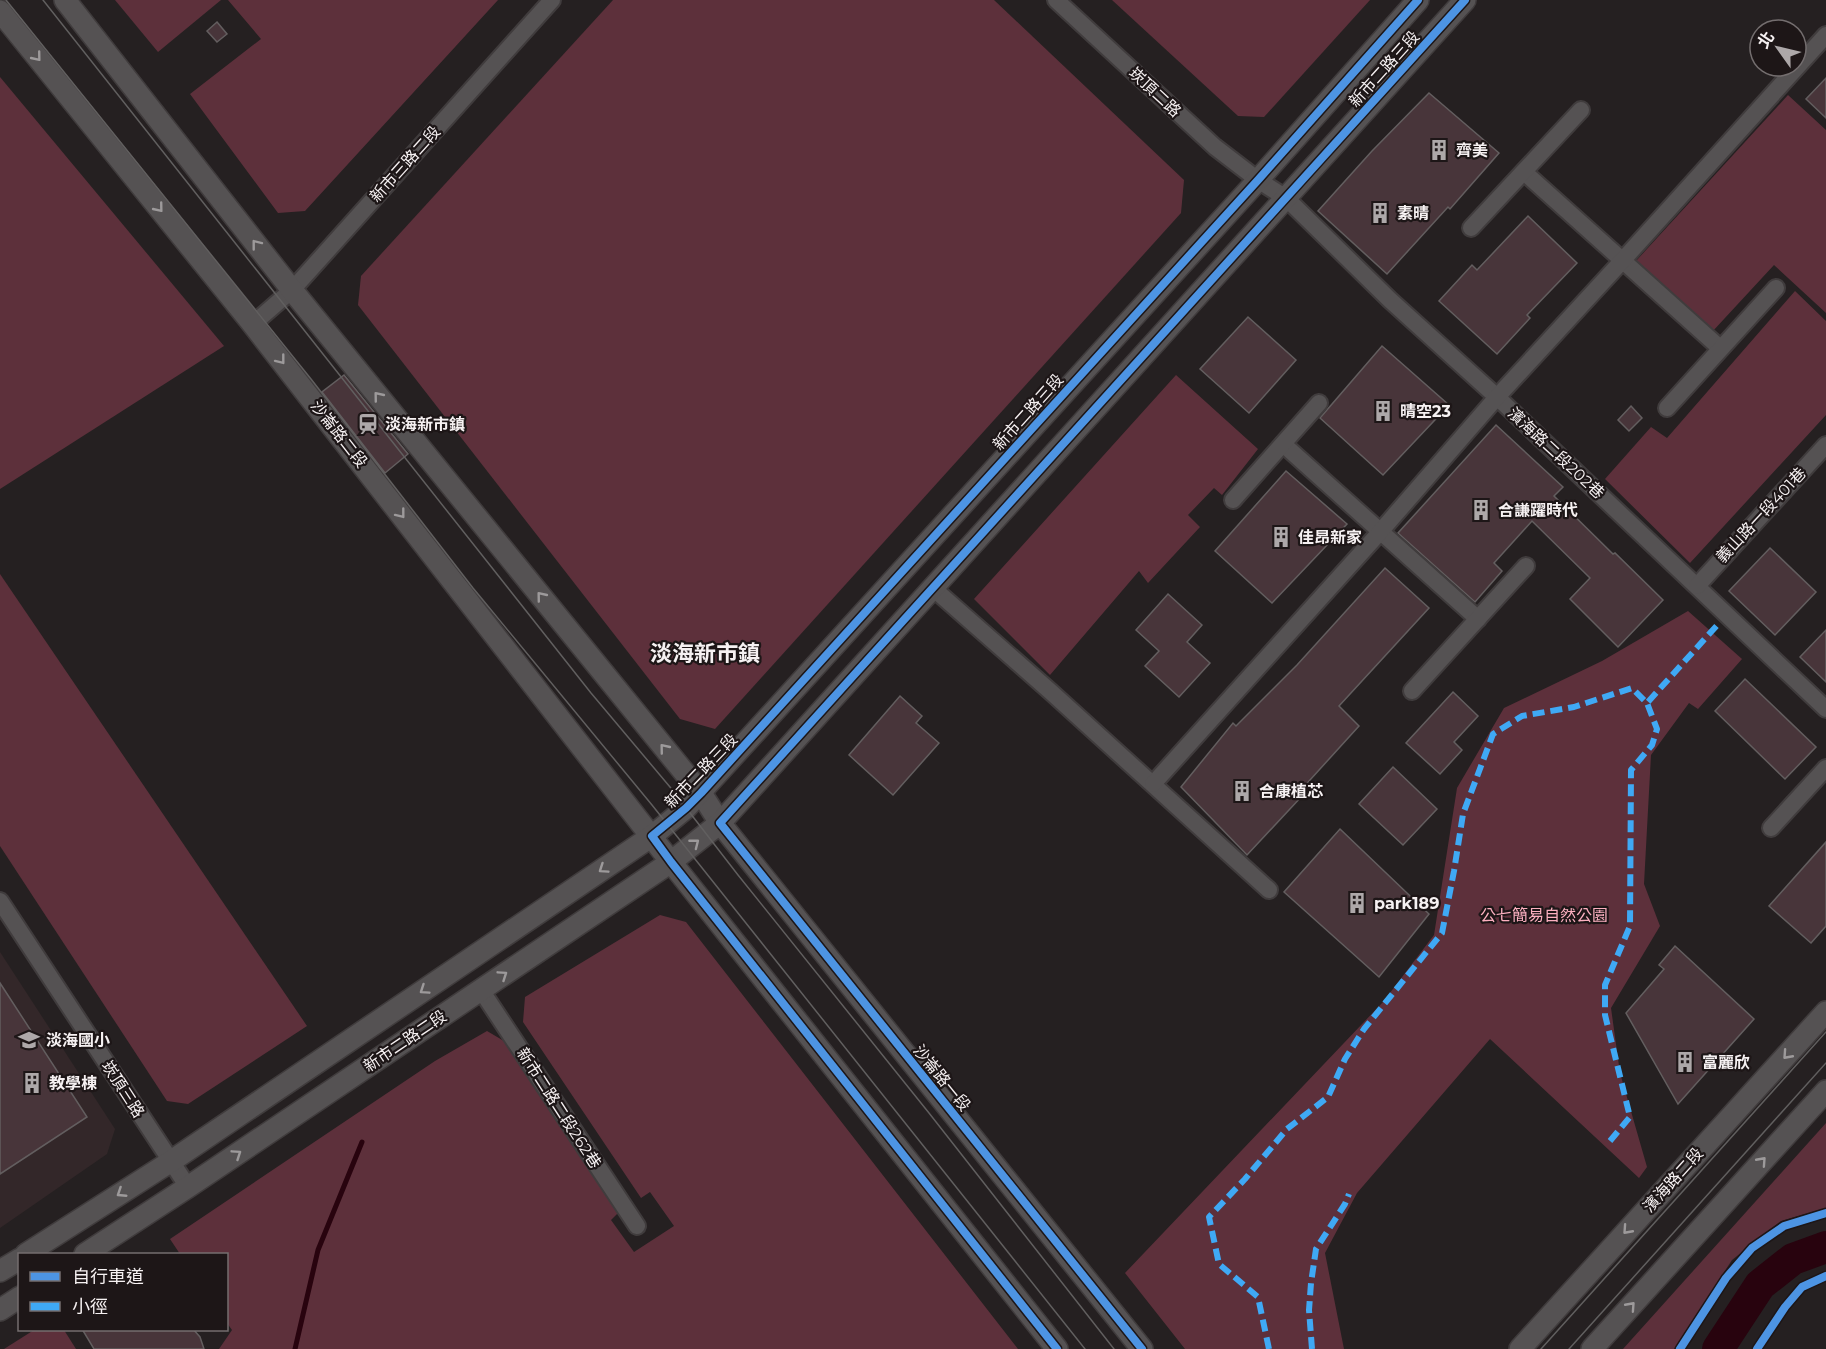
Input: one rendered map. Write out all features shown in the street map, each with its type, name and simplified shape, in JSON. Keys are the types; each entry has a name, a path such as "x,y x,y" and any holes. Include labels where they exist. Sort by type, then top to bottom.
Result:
{"street":[{"path":"64,0 292,290 701,793 720,823"},
{"name":"新市三路二段","path":"251,322 261,317 292,290 552,0"},
{"name":"崁頂二路","path":"1056,0 1215,147 1286,198"},
{"name":"新市二路三段","path":"652,836 701,793 1258,180 1418,0"},
{"name":"新市二路三段","path":"720,823 1465,0"},
{"name":"沙崙路二段","path":"0,11 251,322 671,862"},
{"path":"1153,784 1497,397 1826,34"},
{"path":"1471,228 1581,110"},
{"path":"1524,172 1720,348"},
{"name":"濱海路二段202巷","path":"1286,198 1390,300 1497,397 1826,709"},
{"path":"1667,408 1776,288"},
{"path":"1233,500 1319,404"},
{"path":"1283,444 1478,619"},
{"name":"義山路一段401巷","path":"1697,586 1826,445"},
{"path":"1412,691 1526,566"},
{"path":"934,589 1269,890"},
{"path":"1771,828 1826,768"},
{"name":"新市二路二段","path":"87,1253 671,862 720,823"},
{"name":"沙崙路一段","path":"720,823 1142,1349"},
{"name":"新市二路二段","path":"28,1253 170,1162 652,836"},
{"path":"671,862 1057,1349"},
{"name":"崁頂三路","path":"0,901 188,1187"},
{"name":"新市二路二段262巷","path":"481,990 637,1226"},
{"name":"濱海路二段","path":"1520,1349 1826,1012"},
{"path":"1592,1349 1826,1091"},
{"path":"0,1271 18,1259"},
{"path":"0,1310 18,1298"}],"shaded area":[{"name":"淡海國小","path":"0,952 115,1129 107,1154 0,1228"}],"green space":[{"path":"115,0 221,0 158,52"},
{"path":"228,0 498,0 305,211 278,213 190,94 261,39"},
{"path":"613,0 994,0 1184,180 1181,213 715,729 680,719 358,305 361,276"},
{"path":"1112,0 1370,0 1264,117 1238,116"},
{"path":"0,77 224,346 0,489"},
{"path":"1788,95 1826,130 1826,313 1774,265 1712,332 1635,262"},
{"path":"1795,291 1826,321 1826,415 1690,563 1605,479 1651,427 1667,438"},
{"path":"1176,375 1258,449 1222,495 1214,488 1188,515 1200,527 1148,583 1139,571 1050,675 974,599"},
{"path":"0,574 307,1026 188,1104 167,1101 0,846"},
{"name":"公七簡易自然公園","path":"1688,611 1742,659 1698,709 1689,703 1651,755 1644,884 1660,926 1611,1008 1620,1073 1647,1167 1639,1178 1490,1039 1357,1193 1325,1253 1344,1349 1185,1349 1125,1273 1383,1002 1434,935 1457,788 1504,708 1602,661"},
{"path":"660,915 686,922 1018,1349 219,1349 232,1330 228,1324 228,1253 179,1253 170,1239 435,1061 487,1031 504,1041 618,1213 611,1220 634,1252 674,1226 650,1192 641,1198 523,1022 525,997"},
{"path":"1826,1123 1826,1208 1781,1221 1732,1260 1674,1349 1623,1349"},
{"path":"32,1331 65,1331 76,1349 4,1349"}],"building":[{"path":"217,22 227,34 217,42 207,31"},
{"path":"1826,78 1826,118 1806,99"},
{"path":"1429,93 1499,153 1450,209 1448,207 1387,274 1318,211"},
{"path":"1528,216 1577,263 1527,315 1530,318 1497,354 1439,301 1472,265 1477,270"},
{"path":"1248,317 1296,360 1249,413 1200,369"},
{"name":"晴空23","path":"1382,346 1449,405 1383,475 1320,418"},
{"path":"344,375 408,454 385,473 322,392"},
{"path":"1631,406 1642,418 1629,431 1618,420"},
{"name":"合謙躍時代","path":"1496,425 1563,487 1554,496 1663,600 1618,647 1570,599 1590,578 1532,521 1494,563 1502,571 1475,602 1398,533"},
{"name":"佳昂新家","path":"1286,471 1347,524 1272,603 1215,551"},
{"path":"1770,548 1816,592 1775,635 1729,591"},
{"path":"1385,568 1429,608 1339,706 1359,726 1300,791 1303,795 1247,855 1181,787 1233,723 1236,726 1297,665"},
{"path":"1168,594 1202,625 1187,642 1210,663 1179,697 1145,666 1159,651 1136,630"},
{"path":"1826,630 1826,682 1800,657"},
{"path":"1745,679 1816,747 1785,779 1715,711"},
{"path":"1453,692 1478,716 1454,742 1462,750 1440,774 1406,743"},
{"path":"900,696 922,716 916,723 939,743 893,795 849,755"},
{"path":"1393,767 1437,809 1403,845 1359,804"},
{"name":"park189","path":"1340,829 1429,914 1379,977 1284,892"},
{"path":"1826,842 1826,926 1811,943 1769,906"},
{"name":"富麗欣","path":"1675,946 1754,1019 1678,1104 1626,1013 1664,969 1659,965"},
{"name":"教學棟","path":"0,983 87,1117 0,1174"},
{"path":"83,1331 195,1331 200,1337 204,1349 94,1349"}],"waterway":[{"path":"295,1349 318,1250 362,1142"},
{"path":"1718,1349 1760,1285 1793,1259 1826,1247"}],"tram line":[{"path":"6,0 311,379 473,588 652,805 1085,1349"},
{"path":"43,0 591,693 670,787 929,1113 1114,1349"},
{"path":"1541,1349 1826,1032"},
{"path":"1569,1349 1826,1063"}],"marked path":[{"path":"1269,1349 1258,1297 1219,1264 1209,1217 1287,1129 1328,1097 1345,1059 1364,1029 1442,933 1463,814 1493,734 1522,716 1574,707 1632,688 1647,703 1720,622"},
{"path":"1610,1141 1630,1117 1605,1015 1605,985 1630,926 1631,770 1652,745 1657,729 1647,703"},
{"path":"1312,1349 1309,1310 1316,1249 1349,1194"}],"cycle path":[{"path":"1057,1349 652,836 701,793 1258,180 1418,0"},
{"path":"1142,1349 720,823 1465,0"},
{"path":"1680,1349 1726,1278 1752,1248 1784,1226 1826,1213"},
{"path":"1757,1349 1785,1307 1802,1287 1826,1276"}],"place":[{"name":"齊美","path":"1439,150"},
{"name":"素晴","path":"1380,213"},
{"name":"晴空23","path":"1383,411"},
{"name":"淡海新市鎮","path":"368,424"},
{"name":"合謙躍時代","path":"1481,510"},
{"name":"佳昂新家","path":"1281,537"},
{"name":"合康植芯","path":"1242,791"},
{"name":"park189","path":"1357,903"},
{"name":"淡海國小","path":"29,1040"},
{"name":"富麗欣","path":"1685,1062"},
{"name":"教學棟","path":"32,1083"}],"district":[{"name":"淡海新市鎮","path":"705,653"}]}
